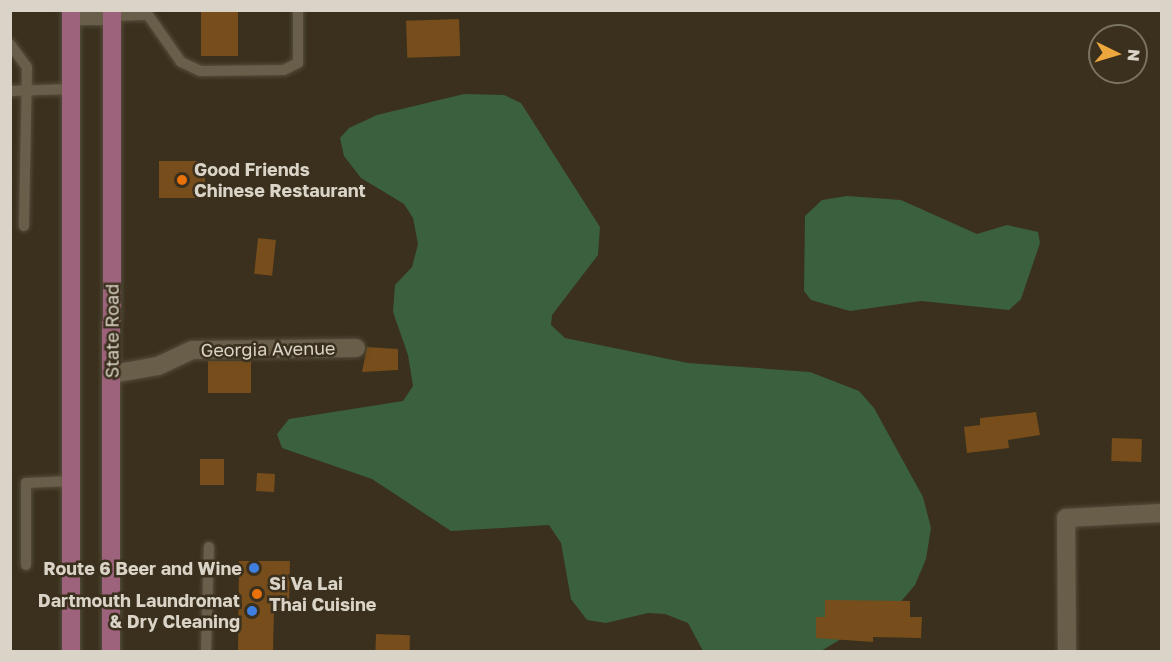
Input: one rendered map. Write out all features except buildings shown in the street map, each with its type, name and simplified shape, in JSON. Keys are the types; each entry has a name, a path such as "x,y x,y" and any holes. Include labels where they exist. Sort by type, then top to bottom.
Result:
{"main road":[{"path":"71,13 71,651"},
{"name":"State Road","path":"111,651 112,13"}],"street":[{"path":"71,13 112,13"},
{"name":"Georgia Avenue","path":"112,374 158,366 193,350 356,348"},
{"path":"1067,651 1065,518 1161,513"}],"lane":[{"path":"112,13 149,13 181,62 200,71 284,70 298,63 298,10"},
{"path":"10,44 27,67 24,226"},
{"path":"10,91 71,89"},
{"path":"26,565 26,483 71,482"},
{"path":"206,651 209,547"}],"green space":[{"path":"464,94 504,95 521,103 600,227 598,255 552,315 551,325 565,338 688,363 810,372 859,391 874,408 923,497 931,528 926,559 915,585 898,605 821,651 703,651 688,623 665,614 648,613 606,623 587,620 571,599 561,543 549,525 451,531 372,479 282,448 277,434 289,419 403,401 413,386 408,355 393,312 395,285 412,267 418,244 413,218 404,204 361,178 344,156 340,138 349,128 377,115"},
{"path":"847,196 901,200 977,234 1007,225 1038,232 1040,243 1021,299 1009,310 921,301 850,311 811,300 804,291 805,216 822,200"}],"place":[{"name":"Good Friends Chinese Restaurant","path":"182,180"},
{"name":"Route 6 Beer and Wine","path":"254,568"},
{"name":"Si Va Lai Thai Cuisine","path":"257,594"},
{"name":"Dartmouth Laundromat & Dry Cleaning","path":"252,611"}]}
